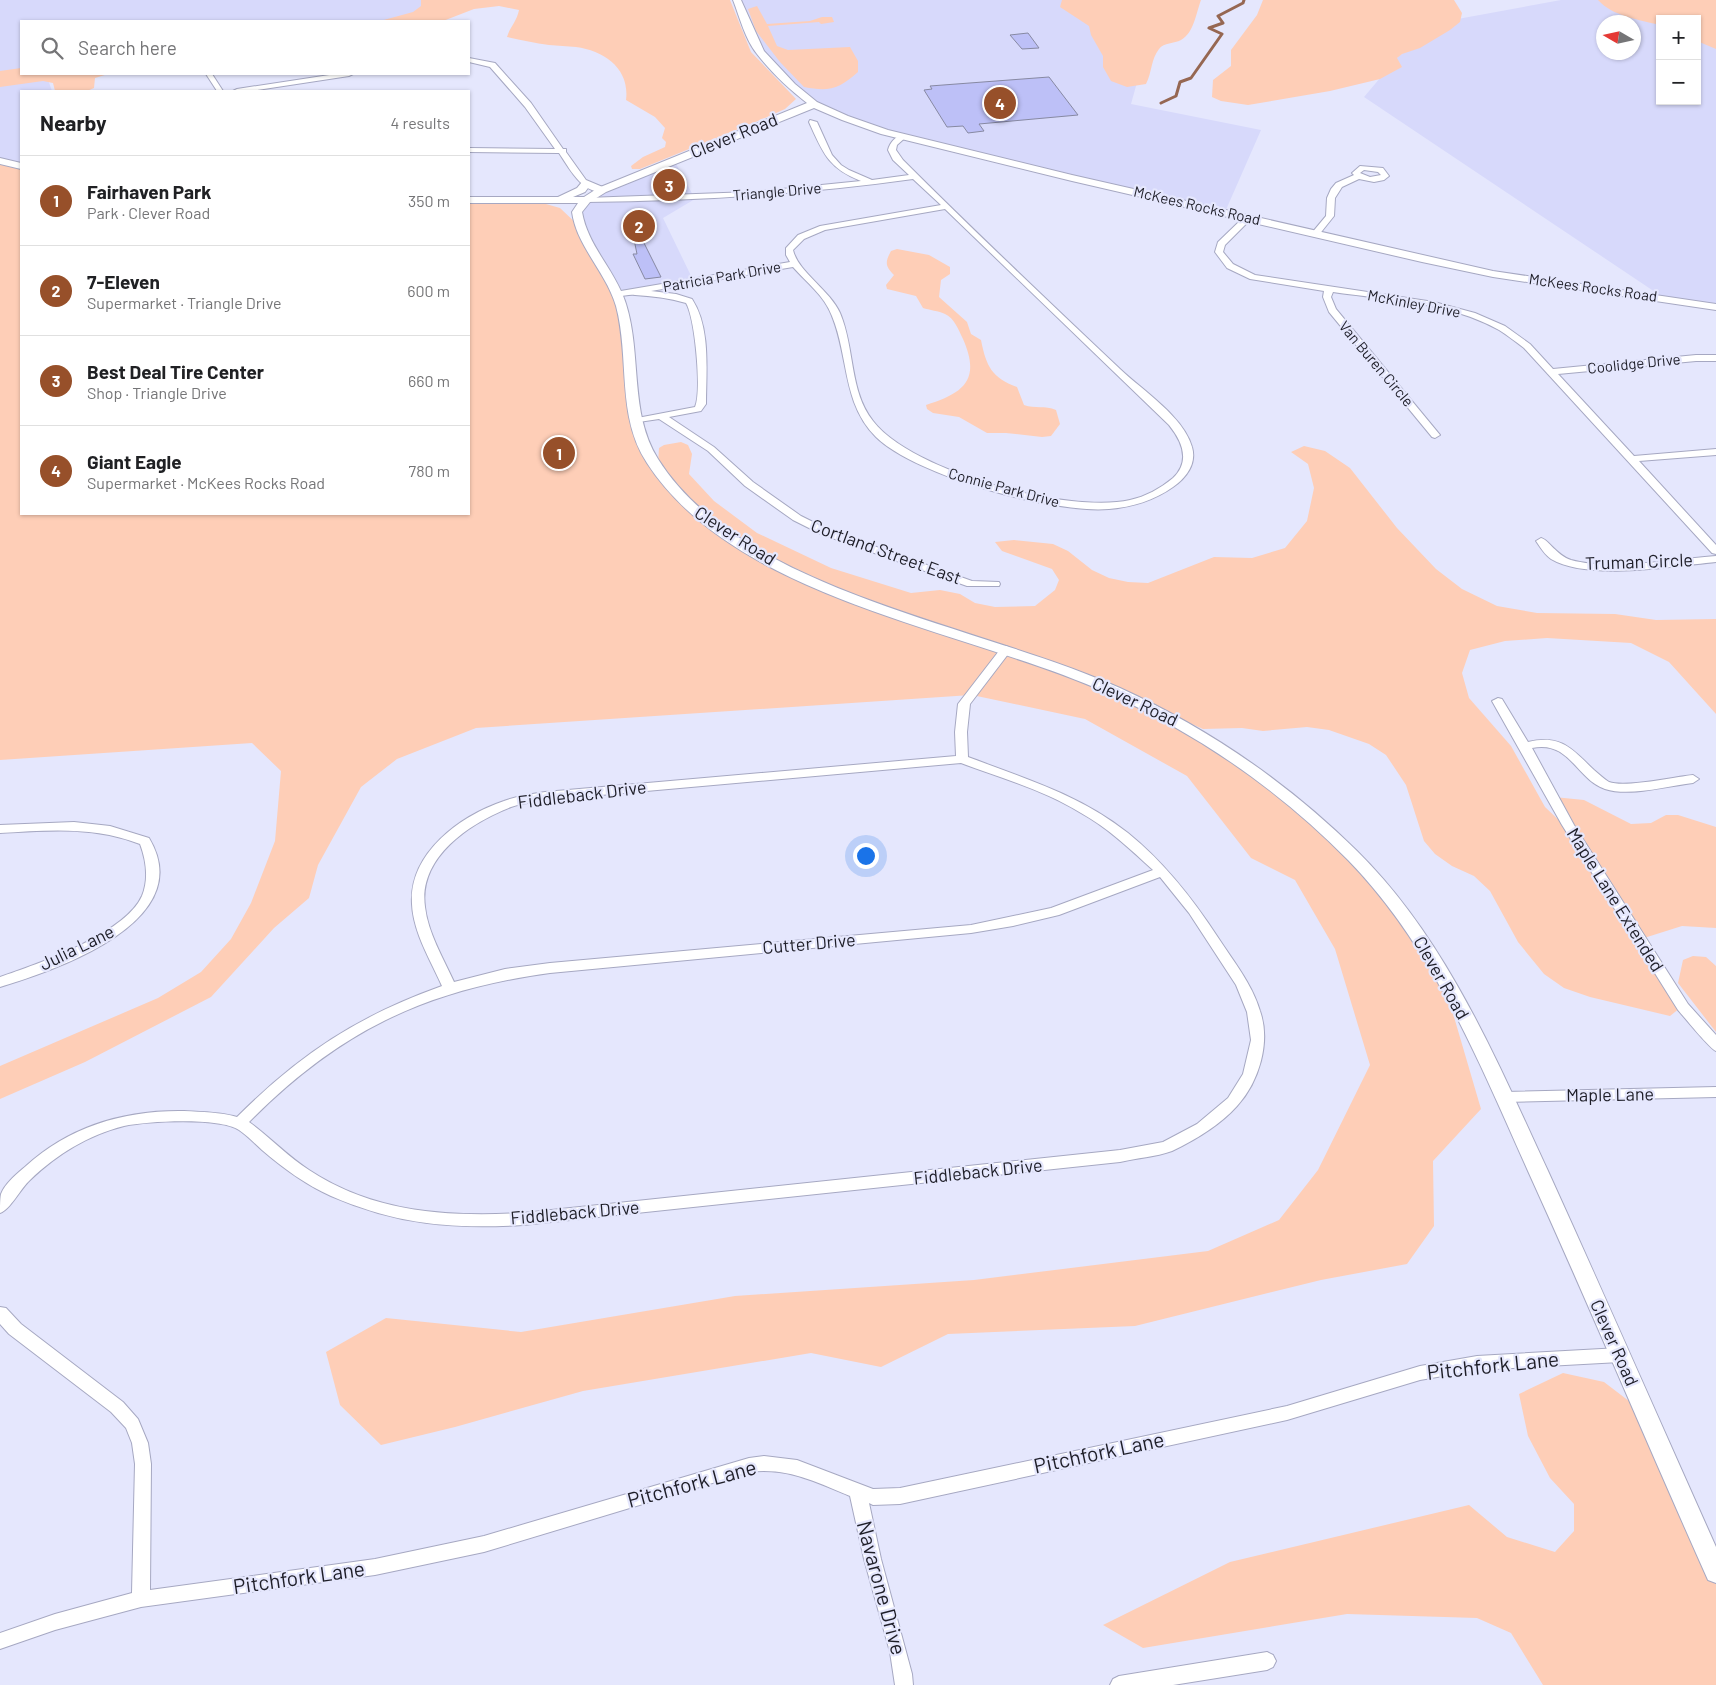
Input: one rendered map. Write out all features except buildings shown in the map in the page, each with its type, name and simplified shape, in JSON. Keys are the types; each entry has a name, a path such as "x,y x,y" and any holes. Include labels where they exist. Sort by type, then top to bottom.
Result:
{"street":[{"name":"McKees Rocks Road","path":"736,0 760,52 780,75 814,104 846,118 902,136 1315,234 1493,274 1716,306"},
{"path":"470,60 492,65 528,105 586,184 602,190"},
{"path":"210,75 219,90"},
{"path":"244,90 342,75"},
{"name":"Clever Road","path":"586,200 602,190 814,104"},
{"path":"813,122 827,155 833,164 849,173 873,182"},
{"path":"902,136 894,145 894,155 915,176"},
{"path":"470,150 563,151"},
{"path":"0,161 20,166"},
{"name":"Triangle Drive","path":"586,200 694,199 873,182 915,176"},
{"name":"Connie Park Drive","path":"794,264 816,285 832,305 845,340 855,390 868,422 883,438 904,454 948,473 1053,504 1098,507 1123,504 1147,498 1167,488 1182,476 1189,461 1188,450 1184,438 1174,425 915,176"},
{"path":"1315,234 1330,216 1331,198 1334,191 1340,185 1358,176"},
{"path":"538,200 571,195 581,190 586,184"},
{"path":"470,200 586,200"},
{"path":"520,200 560,208 579,226"},
{"path":"579,226 576,218 577,212 586,200"},
{"name":"Patricia Park Drive","path":"618,294 715,279 794,264 789,250 793,243 810,232 841,224 947,206"},
{"name":"McKinley Drive","path":"1248,218 1221,244 1219,252 1230,266 1239,272 1267,280 1434,305 1480,318 1518,338 1552,372 1716,551"},
{"name":"Clever Road","path":"579,226 618,294 628,334 635,421 642,440 655,465 674,491 700,516 757,554 857,600 1006,649 1077,676 1161,712 1211,740 1285,793 1343,847 1386,893 1415,931 1444,976 1505,1097 1716,1573"},
{"name":"Van Buren Circle","path":"1329,289 1327,296 1332,310 1435,435"},
{"path":"633,292 683,298 689,301 695,310 700,353 701,404 698,409 691,411 635,421"},
{"name":"Coolidge Drive","path":"1552,372 1696,358 1716,358"},
{"name":"Cortland Street East","path":"662,416 711,449 749,484 797,518 833,535 970,584 995,584"},
{"path":"1631,459 1716,452"},
{"name":"Truman Circle","path":"1541,541 1554,556 1568,562 1589,566 1632,565 1716,558"},
{"path":"962,759 961,732 964,704 1006,649"},
{"name":"Maple Lane Extended","path":"1498,701 1568,825 1642,938 1683,1007 1708,1033 1716,1046"},
{"path":"1525,746 1537,743 1550,743 1562,746 1572,753 1598,780 1611,786 1693,779"},
{"name":"Fiddleback Drive","path":"240,1123 271,1150 308,1176 343,1195 378,1208 418,1217 471,1221 524,1220 1070,1162 1120,1156 1166,1146 1202,1128 1233,1102 1250,1075 1258,1040 1254,1012 1242,984 1194,910 1162,871 1123,836 1086,810 1049,790 962,759 579,792 545,796 509,804 474,820 447,840 430,860 420,880 418,904 423,925 450,988"},
{"name":"Julia Lane","path":"0,829 64,825 98,827 125,832 145,842 152,857 153,880 145,902 127,923 103,939 0,982"},
{"name":"Cutter Drive","path":"450,988 505,974 550,968 972,929 1054,912 1162,871"},
{"path":"0,1207 25,1176 47,1157 70,1142 97,1130 124,1121 173,1116 240,1123 269,1092 301,1064 354,1029 409,1002 450,988"},
{"name":"Maple Lane","path":"1505,1097 1716,1092"},
{"path":"0,1313 15,1329 117,1407 132,1424 140,1443 143,1464 141,1599"},
{"name":"Pitchfork Lane","path":"0,1641 55,1622 141,1599 375,1567 484,1544 749,1465 764,1464 797,1467 814,1472 873,1497 900,1496 1287,1413 1420,1373 1477,1363 1620,1355"},
{"name":"Navarone Drive","path":"858,1492 866,1539 898,1654 904,1685"},
{"path":"1120,1685 1267,1661"}],"shaded area":[{"path":"0,0 431,0 441,12 387,20 20,20 20,75 46,75 52,90 20,90 20,166 0,161"},
{"path":"421,0 730,0 751,52 796,99 785,109 765,118 640,169 632,169 631,166 643,157 665,147 666,142 662,138 665,128 655,117 626,100 624,79 620,71 606,57 587,49 507,37 519,10 499,6 474,9 446,20 384,20 413,12 421,6"},
{"path":"737,0 1135,0 1154,21 1131,104 1261,130 1225,212 902,137 814,104 760,52"},
{"path":"1062,0 1201,0 1189,33 1181,40 1164,45 1156,53 1146,84 1127,87 1111,81 1103,67 1103,56 1091,35 1089,26 1060,7"},
{"path":"1263,0 1454,0 1462,13 1460,22 1420,48 1402,54 1397,58 1402,67 1380,79 1330,91 1248,105 1221,101 1212,97 1213,80 1231,66 1231,50 1257,15"},
{"path":"1561,0 1716,0 1716,307 1664,298 1364,97 1425,25"},
{"path":"1598,0 1716,0 1716,49 1701,43 1701,15 1656,15 1656,24 1641,20 1641,15 1618,14"},
{"path":"757,6 767,24 810,21 822,17 832,17 834,22 821,24 819,22 768,26 777,46 788,50 850,47 858,61 858,72 839,86 833,88 804,87 780,62 756,31 748,9"},
{"path":"20,68 20,75 105,75 95,78 94,88 89,90 55,90 53,83 43,81 0,87 0,71"},
{"path":"674,160 695,199 663,218 694,282 618,294 577,212 586,200"},
{"path":"0,161 20,166 20,515 470,515 470,200 520,200 560,208 579,226 618,294 642,440 700,516 820,584 1006,649 971,695 476,728 397,759 361,787 318,865 309,898 274,928 211,997 85,1062 0,1099 0,1066 158,998 201,972 231,939 251,903 275,841 281,771 252,743 0,760"},
{"path":"897,249 929,255 950,267 950,274 941,280 939,297 967,322 971,334 981,340 985,357 992,370 1002,380 1017,387 1024,405 1056,410 1060,424 1051,436 987,433 959,417 933,413 927,409 926,405 950,395 966,383 970,365 968,353 958,328 948,316 923,308 916,296 887,289 886,285 894,275 887,264 888,258 891,251"},
{"path":"681,442 688,445 692,454 689,474 714,501 757,533 831,568 911,593 940,590 960,594 975,603 995,607 1035,606 1055,590 1059,580 1052,569 1002,551 995,542 1014,540 1053,544 1068,551 1092,570 1109,578 1128,582 1148,583 1214,557 1252,558 1285,548 1307,521 1314,488 1308,464 1291,452 1304,446 1325,451 1350,468 1397,528 1436,569 1462,589 1497,606 1537,613 1615,614 1656,620 1716,619 1716,714 1669,662 1631,643 1547,638 1505,641 1470,650 1462,673 1469,698 1511,746 1545,807 1565,826 1680,1008 1670,1016 1590,997 1564,988 1544,974 1518,942 1490,891 1474,876 1452,866 1435,854 1424,841 1406,785 1386,755 1369,744 1329,730 1307,727 1263,731 1242,728 1203,729 1112,689 857,597 760,552 703,515 658,464 659,448 664,445"},
{"path":"1006,650 1160,713 1284,793 1385,893 1442,976 1481,1109 1433,1161 1434,1226 1407,1264 1321,1280 1135,1326 948,1334 881,1367 811,1353 583,1391 455,1427 381,1445 340,1405 326,1352 386,1318 521,1332 735,1296 974,1280 1208,1251 1279,1220 1318,1170 1370,1065 1335,949 1295,880 1251,858 1187,776 1085,719 972,695"},
{"path":"1554,797 1584,800 1631,824 1651,823 1666,815 1678,815 1716,827 1716,928 1682,926 1644,938"},
{"path":"1693,956 1706,957 1716,966 1716,1032 1678,983 1683,960"},
{"path":"1563,1373 1604,1382 1642,1411 1716,1581 1716,1685 1543,1685 1511,1633 1477,1618 1347,1614 1143,1648 1103,1625 1230,1562 1469,1505 1507,1537 1555,1552 1574,1531 1574,1504 1550,1478 1528,1436 1519,1394"}],"waterway":[{"path":"1161,103 1176,96 1180,82 1191,78 1222,34 1209,28 1223,23 1218,16 1243,3 1244,0"}],"place":[{"name":"Giant Eagle","path":"1000,103"},
{"name":"Best Deal Tire Center","path":"669,185"},
{"name":"7-Eleven","path":"639,226"},
{"name":"Fairhaven Park","path":"559,453"}]}
